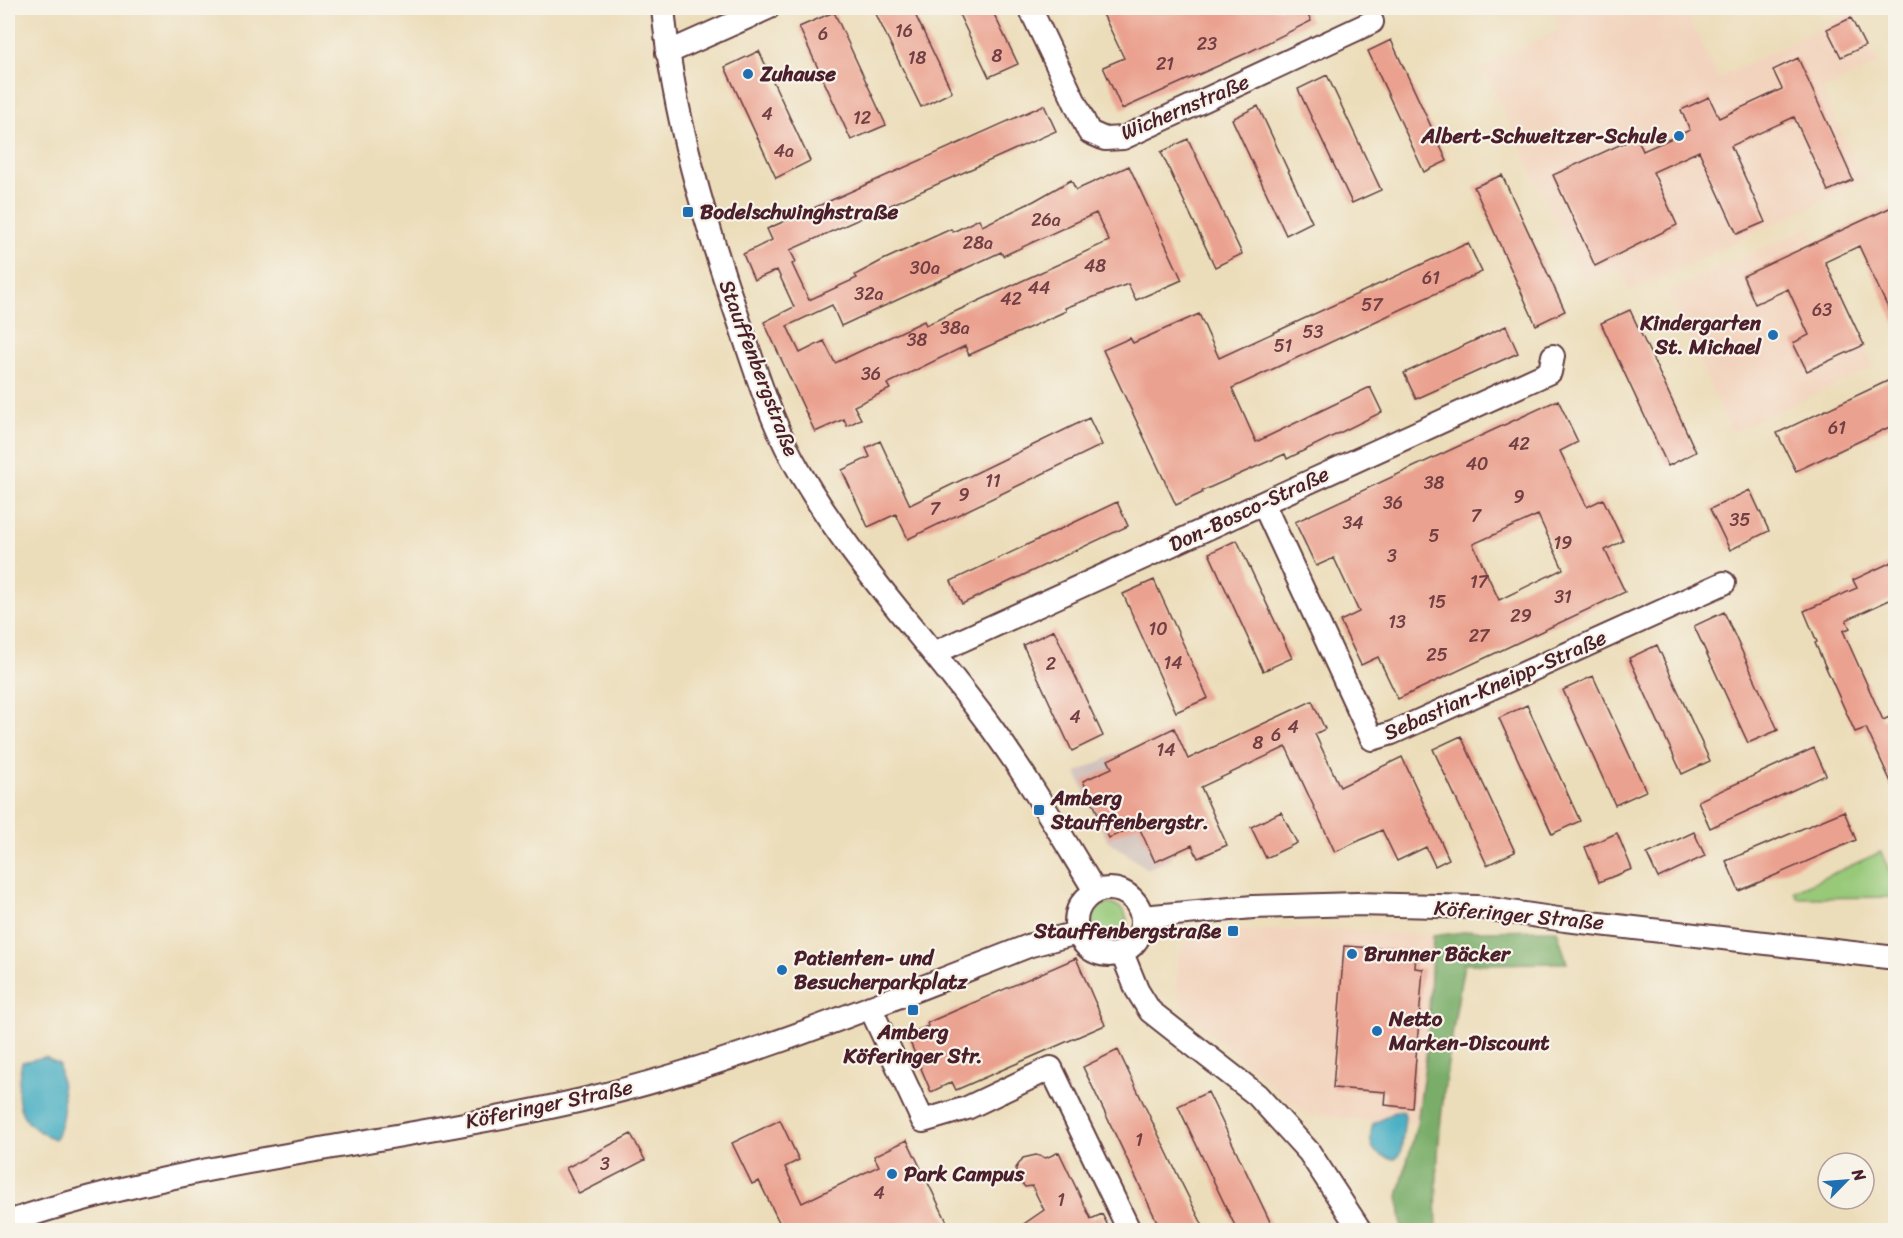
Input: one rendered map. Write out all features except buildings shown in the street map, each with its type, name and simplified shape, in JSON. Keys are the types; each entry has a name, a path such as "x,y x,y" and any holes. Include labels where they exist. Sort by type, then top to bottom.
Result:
{"street":[{"name":"Stauffenbergstraße","path":"663,8 667,53 706,225 764,394 792,458 869,576 934,653 993,729 1042,799 1095,891"},
{"path":"667,53 768,8"},
{"name":"Wichernstraße","path":"1030,8 1089,132 1105,139 1123,138 1372,22"},
{"name":"Don-Bosco-Straße","path":"934,653 1550,372 1553,356"},
{"name":"Sebastian-Kneipp-Straße","path":"1263,503 1372,740 1724,583"},
{"path":"1105,889 1125,892 1133,899 1142,917 1138,939 1122,953 1100,955 1082,942 1075,923 1080,904 1095,891 1105,889"},
{"name":"Köferinger Straße","path":"1142,917 1287,906 1357,904 1477,907 1564,920 1896,958"},
{"name":"Köferinger Straße","path":"8,1222 92,1197 178,1176 583,1100 754,1050 1031,945 1077,933"},
{"path":"1122,953 1137,990 1150,1011 1257,1095 1309,1152 1360,1230"},
{"path":"870,1007 891,1058 923,1121 967,1108 1051,1068 1129,1230"}],"shaded area":[{"name":"Albert-Schweitzer-Schule","path":"1552,8 1685,8 1719,78 1852,12 1878,64 1822,91 1865,181 1630,292 1618,266 1584,282 1482,66 1561,29"},
{"name":"Kindergarten St. Michael","path":"1809,227 1874,367 1732,433 1667,292"},
{"path":"1122,751 1172,859 1147,869 1107,840 1076,773"},
{"path":"1336,929 1433,936 1427,1049 1417,1124 1307,1115 1188,1014 1176,990 1178,957 1185,943 1215,931"}],"green space":[{"path":"1881,852 1895,884 1895,897 1797,898 1794,891"},
{"path":"1109,904 1122,909 1127,922 1122,935 1109,940 1096,935 1091,922 1096,909"},
{"path":"1557,930 1567,963 1464,964 1440,1130 1436,1197 1437,1230 1402,1230 1398,1196 1417,1124 1427,1049 1433,936 1471,931"}],"water":[{"path":"45,1057 59,1064 63,1093 62,1119 55,1139 32,1126 20,1109 18,1099 22,1062"},
{"path":"1397,1111 1404,1112 1405,1117 1401,1152 1395,1159 1387,1158 1373,1149 1371,1131 1373,1124"}],"place":[{"name":"Zuhause","path":"748,74"},
{"name":"Albert-Schweitzer-Schule","path":"1679,136"},
{"name":"Bodelschwinghstraße","path":"688,212"},
{"name":"Kindergarten St. Michael","path":"1773,335"},
{"name":"Amberg Stauffenbergstr.","path":"1039,810"},
{"name":"Stauffenbergstraße","path":"1233,931"},
{"name":"Brunner Bäcker","path":"1352,954"},
{"name":"Patienten- und Besucherparkplatz","path":"782,970"},
{"name":"Amberg Köferinger Str.","path":"913,1010"},
{"name":"Netto Marken-Discount","path":"1377,1031"},
{"name":"Park Campus","path":"892,1174"}]}
